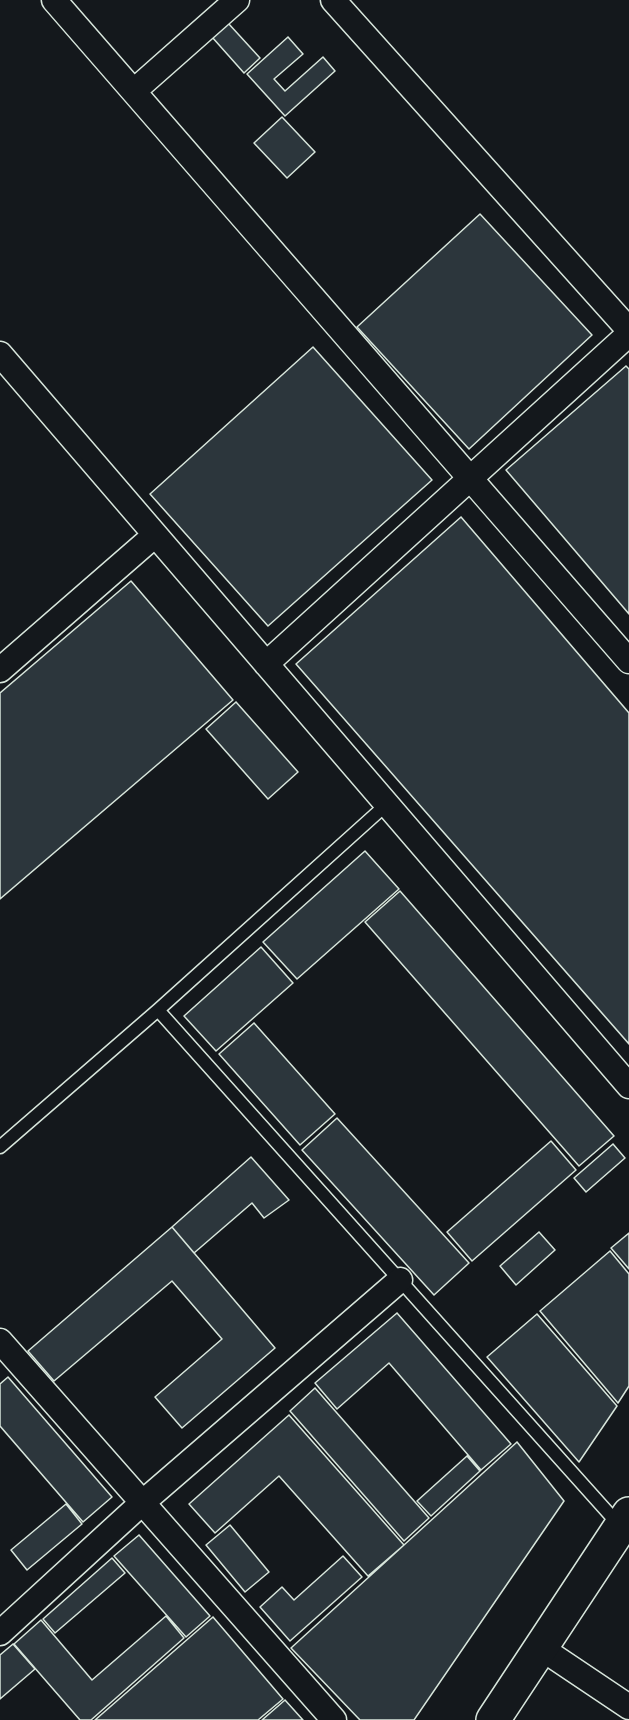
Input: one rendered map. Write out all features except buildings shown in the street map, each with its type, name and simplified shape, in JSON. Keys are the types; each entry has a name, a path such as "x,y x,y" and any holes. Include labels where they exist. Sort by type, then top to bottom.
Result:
{"main road":[{"path":"493,1720 625,1520"}],"street":[{"path":"54,0 629,661"},
{"path":"134,91 237,0"},
{"path":"267,664 629,332 347,5"},
{"path":"0,354 629,1086"},
{"path":"0,670 155,535"},
{"path":"0,1633 142,1503 400,1280"},
{"path":"0,1341 334,1720"},
{"path":"541,1648 629,1707"}],"lane":[{"path":"0,1147 158,1010 387,804"},
{"path":"158,1010 400,1280 625,1520"}]}
